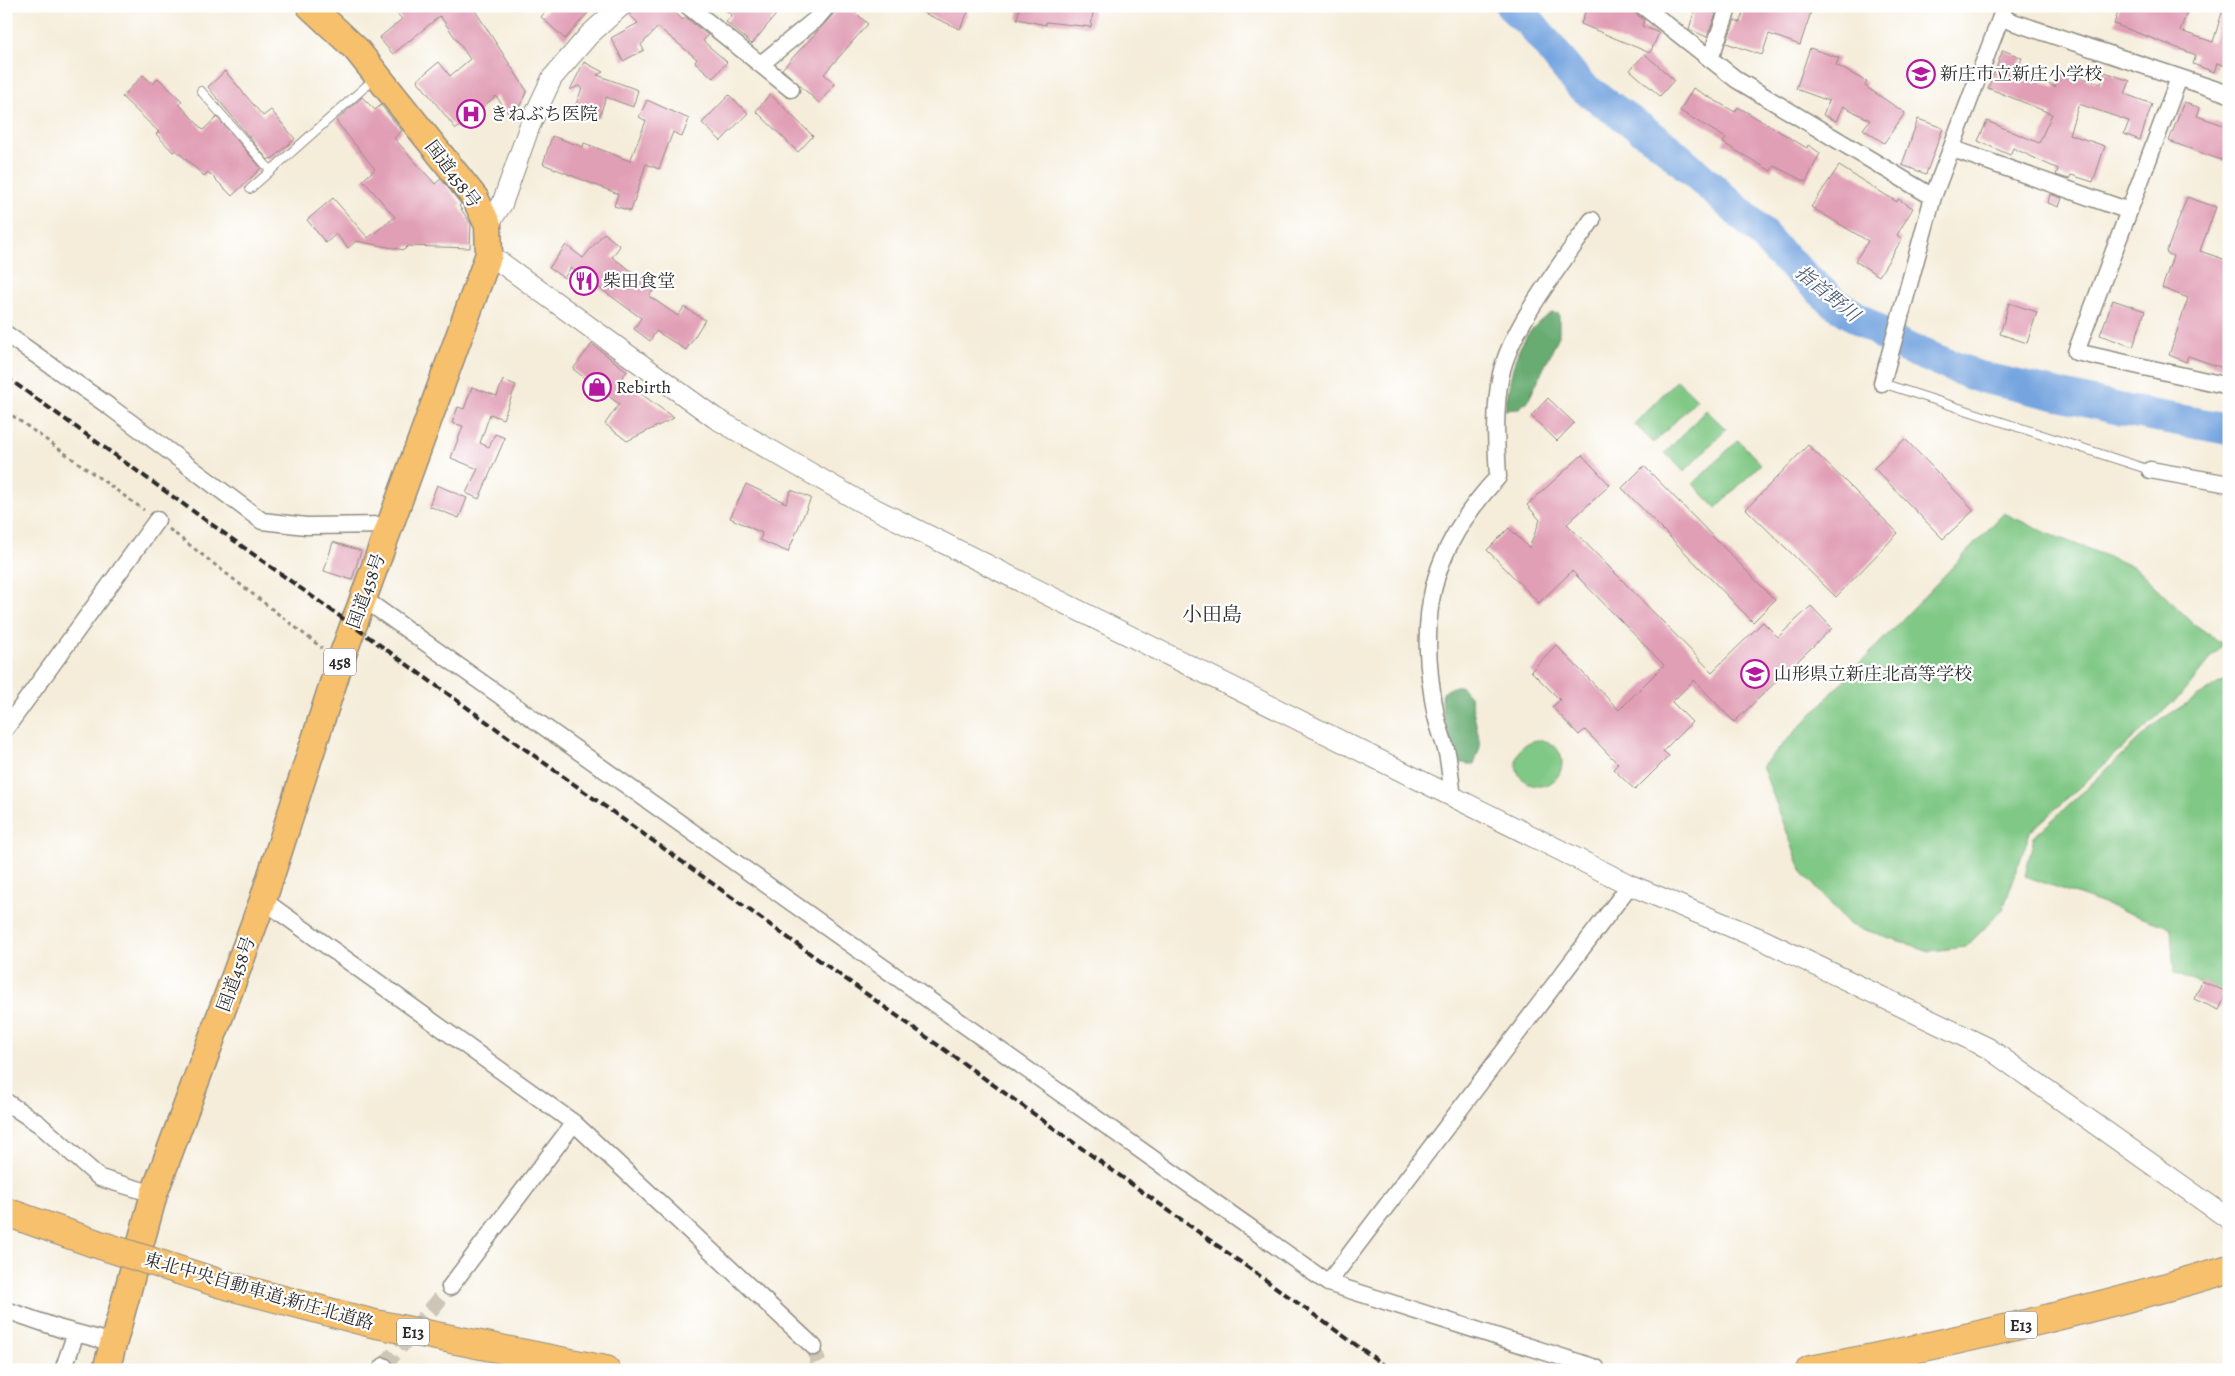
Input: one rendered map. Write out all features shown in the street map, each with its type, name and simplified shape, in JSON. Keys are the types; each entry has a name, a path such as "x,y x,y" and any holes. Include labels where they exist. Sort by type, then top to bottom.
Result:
{"highway":[{"name":"国道458号","path":"106,1370 154,1194 263,900 340,662 489,254 488,225 475,198 356,49 310,6"},
{"name":"東北中央自動車道;新庄北道路","path":"6,1212 94,1243 222,1284 371,1323 606,1370"},
{"name":"E13","path":"1810,1370 1976,1336 2115,1302 2229,1269"}],"street":[{"path":"488,225 502,204 530,125 552,78 589,35 621,6"},
{"path":"688,6 791,89"},
{"path":"760,64 816,19 827,6"},
{"path":"1643,6 1737,80 1933,197"},
{"path":"1710,59 1729,6"},
{"path":"1882,383 1920,238 1933,197 2003,12 2179,78 2229,94"},
{"path":"2179,78 2076,352 2229,386"},
{"path":"1953,148 2129,211"},
{"path":"1453,798 1447,755 1437,718 1428,665 1428,611 1438,571 1455,531 1475,502 1498,477 1497,409 1501,373 1511,344 1528,314 1592,220"},
{"path":"489,254 715,418 860,501 1630,885 1762,940 1988,1048 2229,1219"},
{"path":"6,334 110,407 262,521 306,526 391,525"},
{"path":"2150,470 2229,484"},
{"path":"6,728 156,520"},
{"path":"364,599 1328,1283 1596,1368 1596,1370"},
{"path":"1328,1283 1630,885"},
{"path":"263,900 574,1123 814,1347"},
{"path":"6,1102 39,1124 100,1178 154,1194"},
{"path":"450,1287 574,1123"},
{"path":"6,1310 76,1333 114,1343"},
{"path":"63,1370 76,1333"}],"lane":[{"path":"250,189 377,76"},
{"path":"201,91 271,171"},
{"path":"1882,383 2150,470"}],"path":[{"path":"6,411 156,520 340,662"}],"green space":[{"path":"1551,313 1559,314 1559,336 1529,399 1518,409 1505,410 1513,368 1522,344 1539,322"},
{"path":"1677,380 1697,399 1654,443 1634,424"},
{"path":"1706,410 1726,429 1684,472 1665,453"},
{"path":"1738,440 1761,464 1716,508 1693,484"},
{"path":"2004,513 2044,532 2135,567 2194,624 2223,644 2182,694 2030,832 2003,909 1966,947 1930,951 1850,925 1802,872 1762,766"},
{"path":"2229,677 2229,997 2174,973 2171,928 2025,876 2034,837 2160,720"},
{"path":"1452,687 1462,687 1470,696 1480,747 1474,765 1457,762 1446,728 1442,710 1443,693"},
{"path":"1544,740 1548,741 1558,750 1561,754 1561,772 1552,782 1544,786 1534,786 1526,782 1517,772 1516,758 1520,750 1530,741"}],"building":[{"path":"390,6 472,6 527,91 513,120 496,96 456,129 417,80 439,62 450,76 470,59 440,16 393,54 379,38 402,19"},
{"path":"550,6 594,6 565,39 541,17"},
{"path":"635,6 668,6 683,20 685,17 708,35 703,41 727,62 713,78 695,62 697,59 658,27 641,45 644,50 623,61 611,38 638,23 629,14"},
{"path":"720,6 783,6 752,44 726,22 732,15"},
{"path":"841,6 848,6 868,24 824,74 835,84 819,103 782,69"},
{"path":"908,6 955,6 968,12 960,29"},
{"path":"1020,6 1094,6 1091,27 1046,22 1046,25 1017,19"},
{"path":"1587,6 1633,6 1636,14 1644,20 1642,26 1659,33 1650,53 1581,24"},
{"path":"1696,6 1712,6 1710,12 1716,14 1707,37 1689,29"},
{"path":"1745,6 1813,6 1800,45 1769,34 1762,55 1726,43 1735,20 1740,22"},
{"path":"2120,6 2189,6 2180,31 2213,42 2224,6 2229,6 2229,67 2217,63 2214,72 2193,64 2196,55 2114,24"},
{"path":"1810,48 1839,58 1836,65 1867,82 1865,86 1905,113 1884,143 1863,129 1870,120 1843,106 1836,121 1823,115 1829,101 1796,89"},
{"path":"2003,50 2022,58 2017,71 2055,87 2061,71 2101,84 2105,72 2130,81 2125,94 2152,104 2140,140 2124,134 2129,121 2079,104 2069,134 2105,146 2093,182 2071,175 2069,179 2056,175 2058,169 2013,148 2010,155 1978,141 1987,121 2039,143 2052,114 1988,88"},
{"path":"1645,54 1674,80 1660,96 1630,70"},
{"path":"584,62 603,72 597,75 638,90 633,107 606,97 599,118 574,110 582,88 578,86 570,90"},
{"path":"225,71 263,116 271,110 295,139 272,159 268,160 208,87"},
{"path":"143,75 153,84 158,78 182,101 179,104 203,130 217,117 261,168 232,196 208,172 204,176 176,150 173,152 156,134 159,132 122,97"},
{"path":"1693,88 1735,112 1738,107 1807,148 1808,145 1820,153 1806,182 1774,166 1771,171 1723,143 1726,138 1680,111"},
{"path":"770,94 813,136 798,152 756,111"},
{"path":"729,95 748,113 721,141 702,123"},
{"path":"362,97 375,110 381,105 402,131 394,138 435,184 441,179 461,204 459,206 471,224 470,248 408,246 404,250 356,241 348,248 336,234 326,243 307,220 333,198 368,238 395,217 363,180 375,169 336,121"},
{"path":"647,100 689,119 682,137 673,132 659,169 646,164 631,211 614,206 618,194 543,164 552,136 583,147 584,143 630,161 646,121 639,117"},
{"path":"2184,102 2200,108 2197,116 2229,127 2229,163 2169,141"},
{"path":"1918,119 1943,128 1926,174 1902,165"},
{"path":"1839,166 1897,202 1898,199 1913,208 1897,235 1902,239 1879,276 1855,261 1868,241 1811,207"},
{"path":"2050,194 2062,198 2059,207 2048,203"},
{"path":"2187,197 2216,207 2200,251 2229,261 2229,370 2188,356 2186,362 2169,355 2188,298 2162,288 2173,256 2166,253"},
{"path":"604,233 620,246 612,257 655,288 649,296 678,316 684,307 705,320 686,350 656,331 650,341 634,329 641,318 597,286 596,288 571,267 564,278 549,268 566,245 583,258"},
{"path":"2113,300 2145,311 2133,347 2100,335"},
{"path":"2009,303 2037,312 2027,343 2000,334"},
{"path":"592,344 627,371 621,379 674,418 627,441 605,424 619,404 573,369"},
{"path":"503,380 516,385 503,419 490,414 480,443 489,447 495,434 505,438 479,499 466,493 478,469 451,458 463,426 452,423 458,407 464,409 472,387 497,396"},
{"path":"1548,398 1574,423 1557,441 1531,416"},
{"path":"1905,439 1974,510 1943,539 1874,468"},
{"path":"1808,445 1898,533 1836,597 1746,509"},
{"path":"1582,455 1610,485 1567,524 1712,672 1763,622 1778,637 1811,606 1832,628 1734,722 1694,680 1672,702 1692,722 1663,751 1669,756 1635,790 1613,769 1618,764 1585,730 1579,735 1552,707 1560,700 1531,671 1556,645 1619,710 1664,665 1572,571 1539,603 1487,550 1509,528 1529,548 1540,520 1527,505"},
{"path":"1644,466 1775,600 1753,622 1622,488"},
{"path":"746,484 786,503 791,490 811,498 788,552 760,540 762,533 730,518"},
{"path":"437,485 467,498 459,518 429,506"},
{"path":"333,542 361,551 352,580 324,571"},
{"path":"2202,981 2227,992 2219,1010 2194,999"}],"waterway":[{"name":"指首野川","path":"1511,6 1532,25 1580,85 1664,145 1759,230 1778,252 1833,302 1900,345 1976,376 2128,411 2229,429"}],"tunnel":[{"path":"384,1366 450,1287"},
{"path":"814,1347 820,1370"}],"railway":[{"path":"6,377 1391,1370"}],"place":[{"name":"新庄市立新庄小学校","path":"1921,74"},
{"name":"きねぶち医院","path":"471,114"},
{"name":"柴田食堂","path":"584,281"},
{"name":"Rebirth","path":"597,387"},
{"name":"山形県立新庄北高等学校","path":"1755,674"}],"district":[{"name":"小田島","path":"1212,614"}]}
